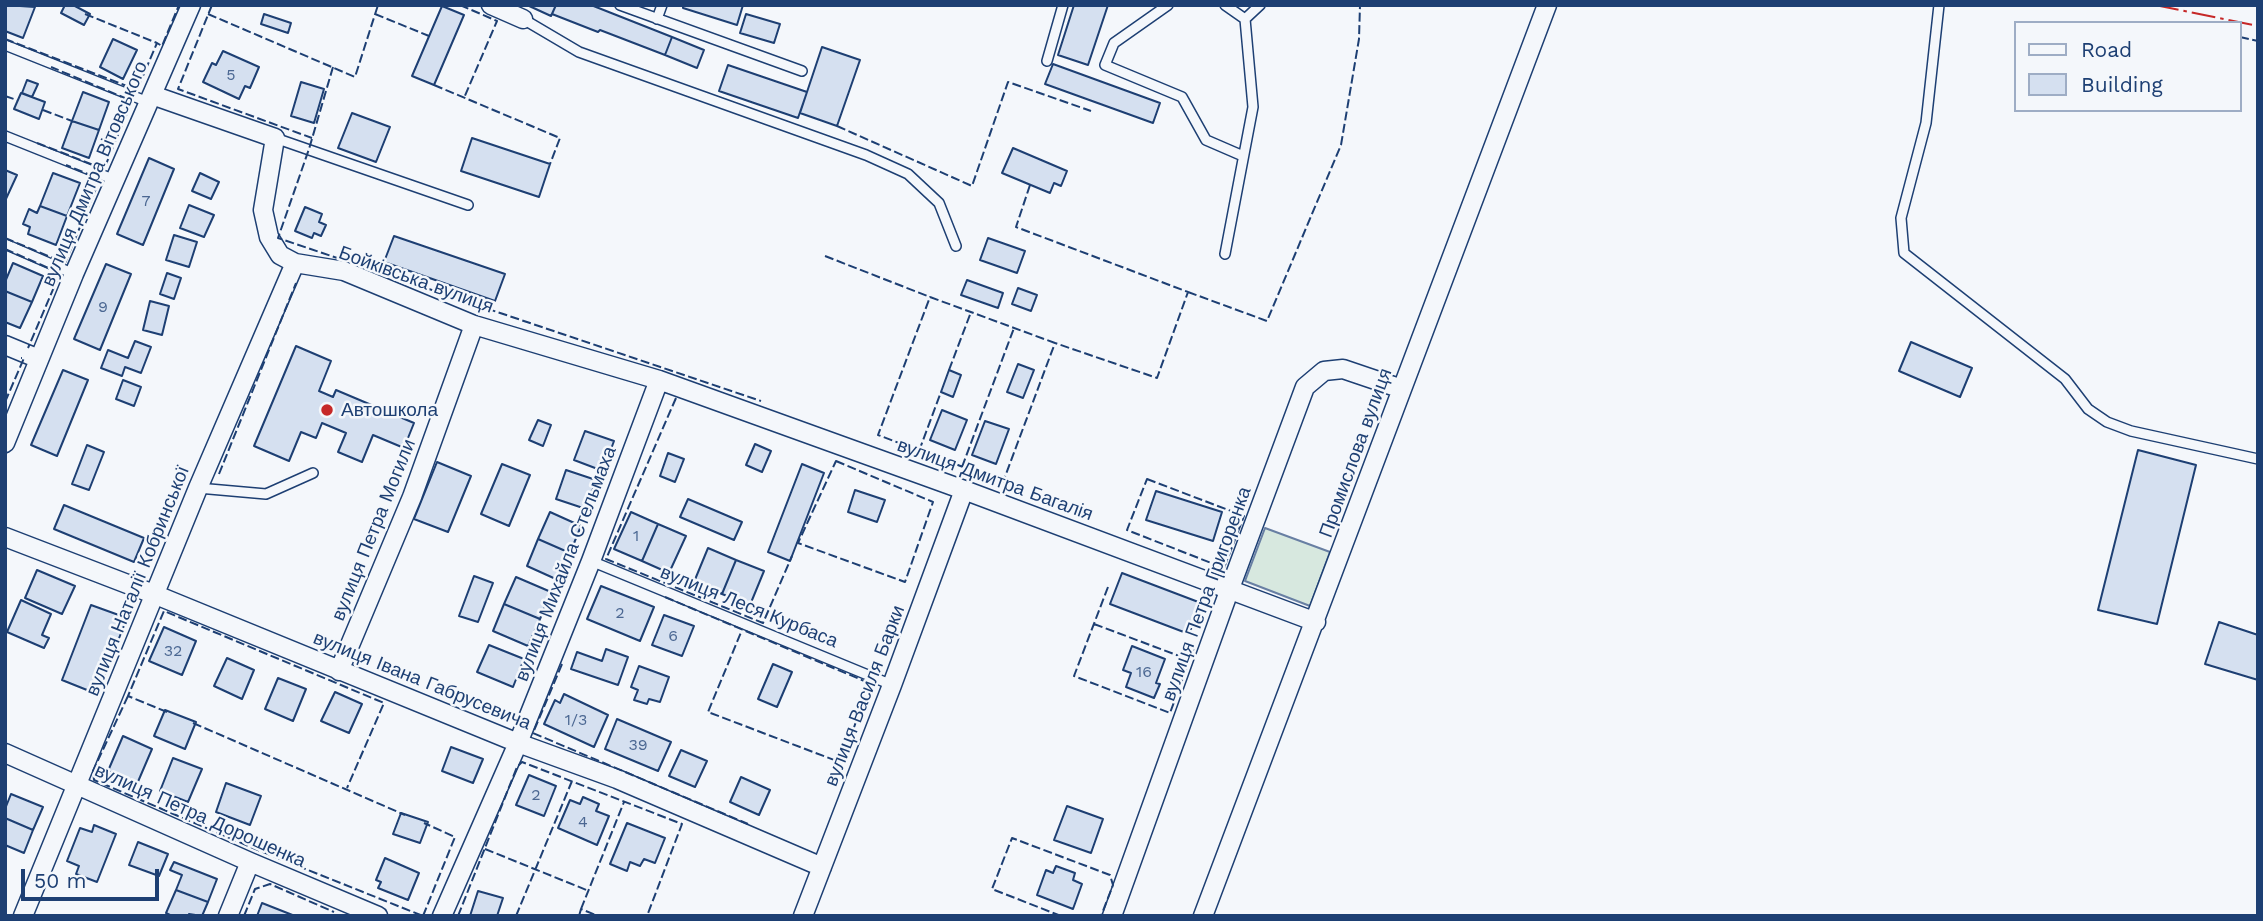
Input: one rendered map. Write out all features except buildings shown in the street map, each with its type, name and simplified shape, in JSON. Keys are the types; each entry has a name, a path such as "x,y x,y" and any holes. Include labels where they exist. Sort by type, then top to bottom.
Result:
{"street":[{"name":"вулиця Дмитра Вітовського","path":"5,443 191,5"},
{"path":"491,5 523,19"},
{"name":"Промислова вулиця","path":"1203,916 1547,5"},
{"path":"150,99 275,138 263,210 269,237 280,255 295,263"},
{"name":"Бойківська вулиця","path":"295,263 344,271 474,325 659,380"},
{"name":"вулиця Наталії Кобринської","path":"23,916 198,488 295,263"},
{"name":"вулиця Петра Могили","path":"338,671 412,496 474,325"},
{"path":"5,345 39,359"},
{"name":"вулиця Петра Григоренка","path":"1112,916 1306,387 1324,371 1343,369 1402,389"},
{"name":"вулиця Дмитра Багалія","path":"659,380 964,490 1316,622"},
{"name":"вулиця Михайла Стельмаха","path":"442,916 518,743 592,561 659,380"},
{"name":"вулиця Василя Барки","path":"803,916 964,490"},
{"name":"вулиця Івана Габрусевича","path":"5,537 156,595 518,743 617,779 822,867"},
{"name":"вулиця Петра Дорошенка","path":"5,753 378,916"},
{"path":"228,916 250,862"}],"lane":[{"path":"620,5 802,71"},
{"path":"657,19 662,5"},
{"path":"1047,61 1063,5"},
{"path":"1168,5 1114,43 1105,65 1182,97 1206,140 1244,156"},
{"path":"1225,5 1245,19 1253,107 1225,254"},
{"path":"1245,19 1260,5"},
{"path":"1939,5 1926,124 1901,218 1904,253 2066,379 2088,410 2107,422 2130,431 2258,460"},
{"path":"523,19 579,52 866,155 908,174 939,203 956,246"},
{"path":"5,45 150,99"},
{"path":"5,136 115,180"},
{"path":"275,138 468,205"},
{"path":"5,244 75,274"},
{"path":"198,488 266,494 313,473"},
{"name":"вулиця Леся Курбаса","path":"592,561 892,685"}],"shaded area":[{"path":"1265,528 1330,552 1310,606 1245,581"}],"fence":[{"path":"5,39 137,90 157,43 162,46 179,5"},
{"path":"212,5 178,89 312,138"},
{"path":"208,14 355,77 378,5"},
{"path":"460,5 497,21 464,98"},
{"path":"1188,292 1267,321 1341,145 1359,39 1360,5"},
{"path":"85,14 157,43"},
{"path":"375,14 429,36"},
{"path":"2242,37 2258,41"},
{"path":"37,143 104,169 132,101 51,67"},
{"path":"333,67 309,149 278,238 761,401"},
{"path":"837,126 972,186 1008,82 1091,111"},
{"path":"434,85 560,138 550,164"},
{"path":"5,96 17,100"},
{"path":"43,110 72,121"},
{"path":"5,238 65,263 100,179 66,165"},
{"path":"1030,185 1016,227 1188,292 1157,378 1055,343"},
{"path":"5,249 60,273 28,348"},
{"path":"825,256 930,297"},
{"path":"219,474 296,283"},
{"path":"930,297 1055,343 1003,482 878,435 930,297"},
{"path":"949,370 971,312"},
{"path":"962,467 1014,328"},
{"path":"5,402 24,358 21,358"},
{"path":"919,451 941,392"},
{"path":"676,398 606,559 763,623 792,556"},
{"path":"836,461 933,502 905,582 798,543 836,461"},
{"path":"1147,479 1244,516 1224,568 1127,530 1147,479"},
{"path":"1108,587 1074,676 1170,713 1195,645"},
{"path":"665,597 869,683 842,763 708,712 742,630"},
{"path":"167,712 128,696 164,611 384,703 347,788"},
{"path":"1094,624 1190,660"},
{"path":"562,664 533,733 748,824"},
{"path":"128,696 93,771 94,780 253,848 423,916"},
{"path":"193,723 405,815"},
{"path":"458,916 517,767 522,762 682,824 647,916"},
{"path":"516,916 572,781"},
{"path":"581,909 624,802"},
{"path":"423,916 455,837 424,823"},
{"path":"1061,916 992,889 1012,838 1110,875 1113,885 1101,916"},
{"path":"485,849 589,891"},
{"path":"244,916 255,889 270,884 334,912"},
{"path":"579,916 581,909 598,916"}],"power":[{"path":"2155,5 2233,21"},
{"path":"2242,23 2258,26"}],"place":[{"name":"Автошкола","path":"327,410"}]}
